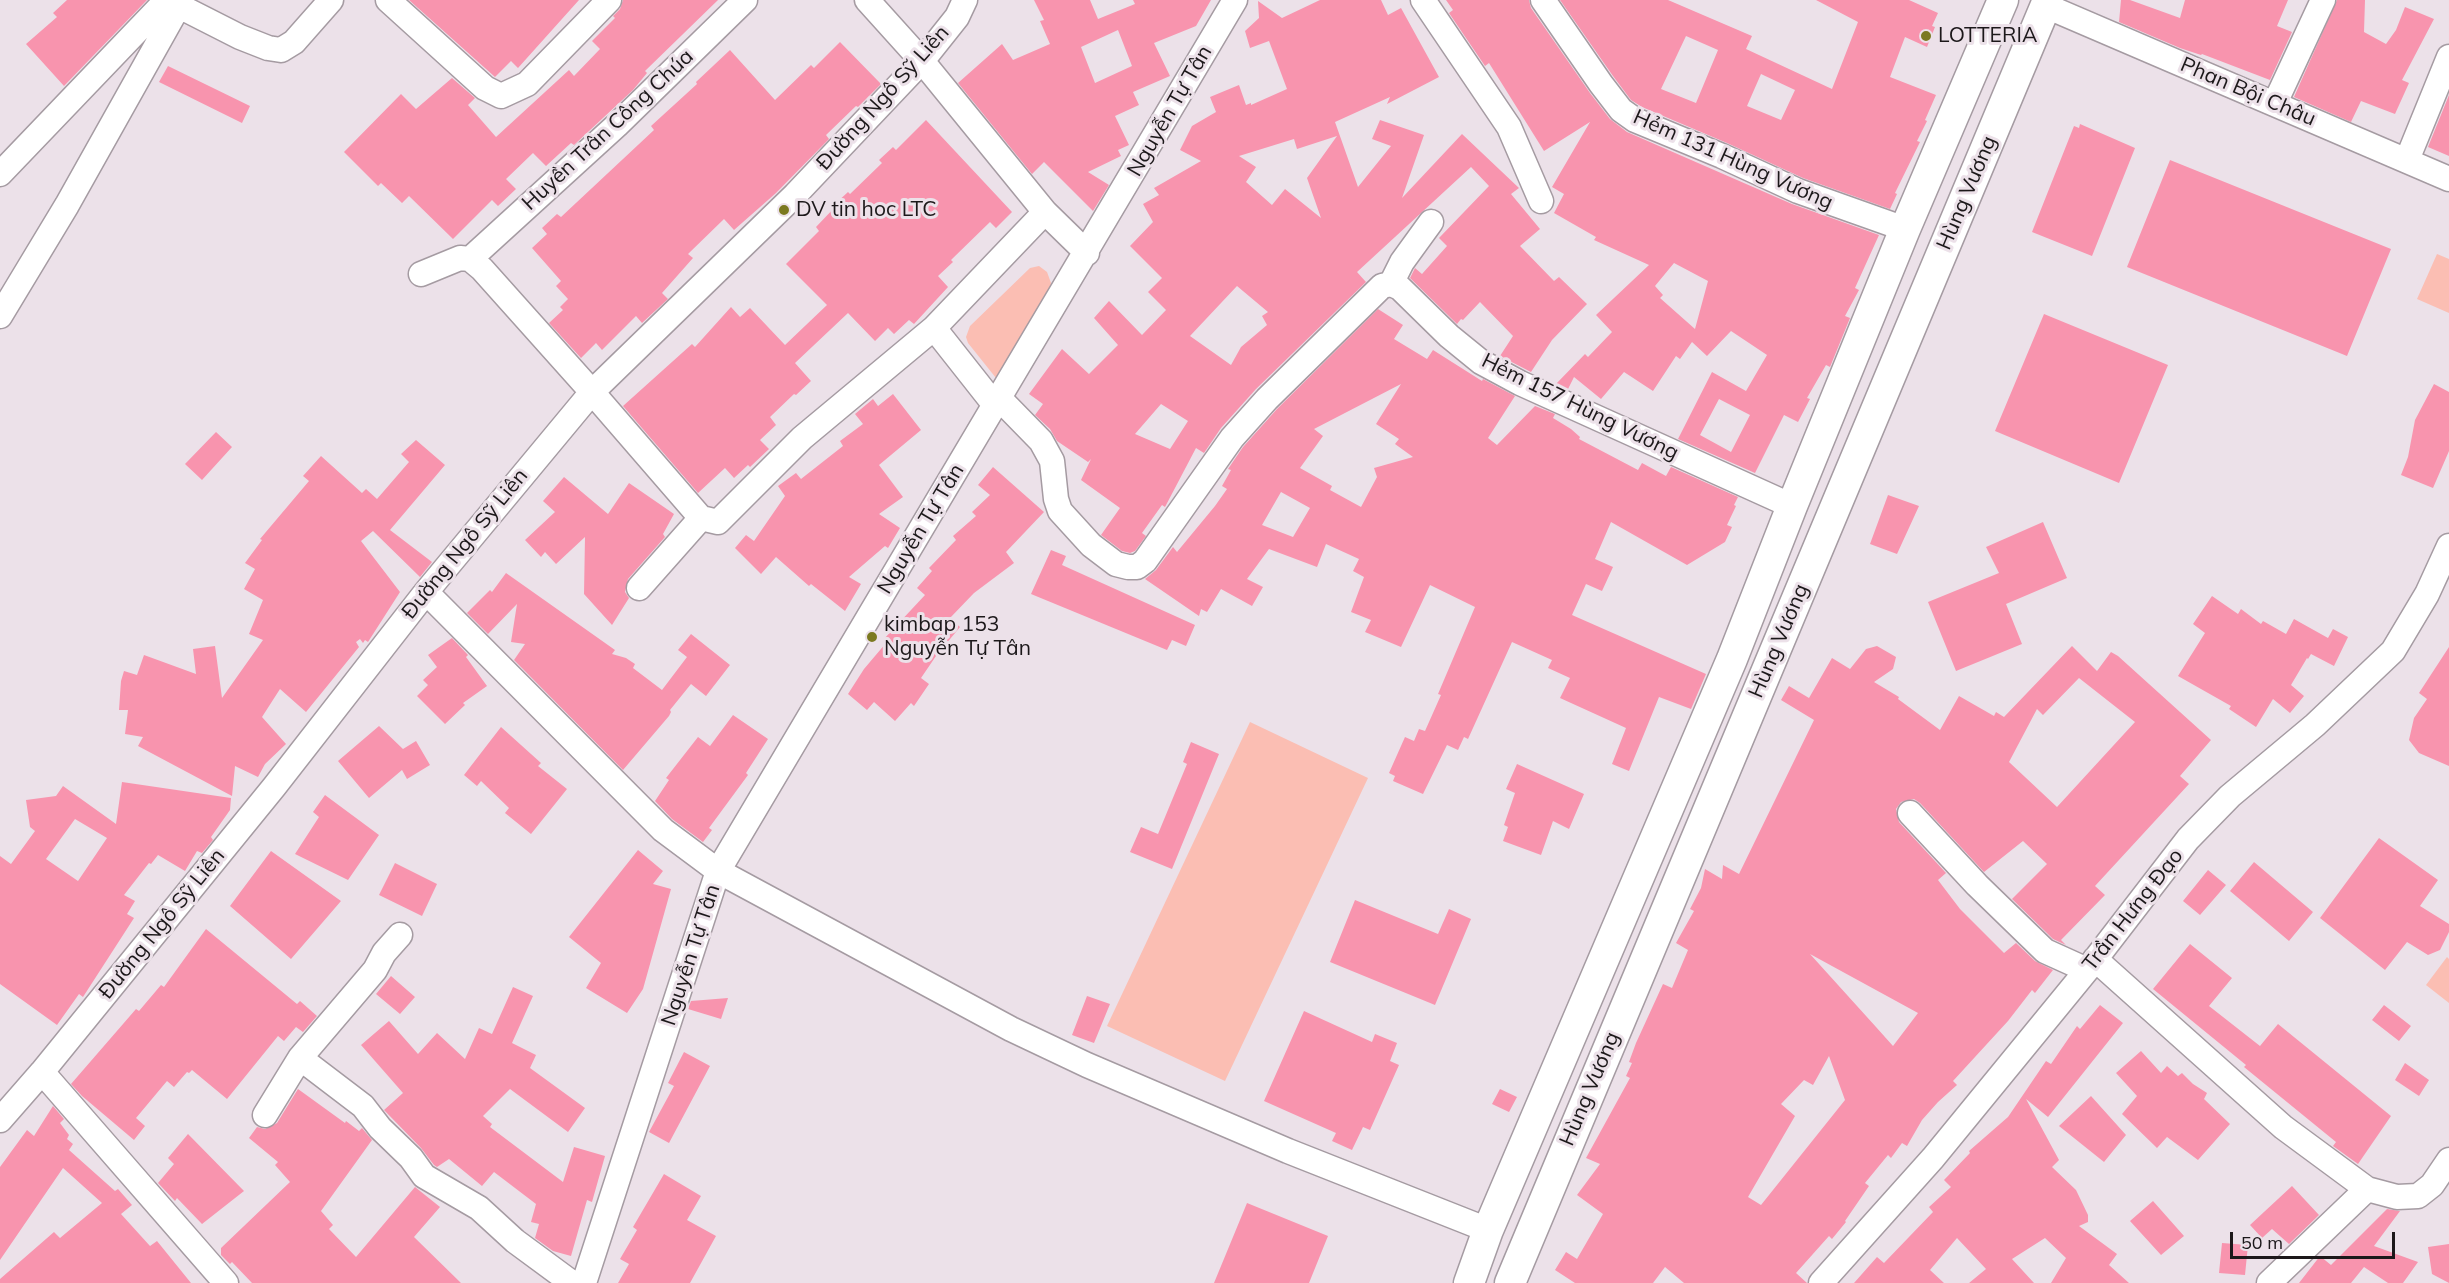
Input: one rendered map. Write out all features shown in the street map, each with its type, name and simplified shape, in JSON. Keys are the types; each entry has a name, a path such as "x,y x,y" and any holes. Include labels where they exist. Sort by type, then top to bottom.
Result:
{"main road":[{"name":"Hùng Vương","path":"1469,1283 1488,1230 1732,659 1905,229 2003,0"},
{"name":"Hùng Vương","path":"1510,1283 1814,557 2042,2"},
{"path":"1780,542 1814,557"}],"street":[{"path":"5,159 160,7 179,2 240,37 268,48 281,50 294,42 331,0"},
{"path":"388,0 484,88 501,96 527,84 609,0"},
{"name":"Huyền Trân Công Chúa","path":"470,259 617,125 745,0"},
{"path":"867,0 922,61 1045,212 1087,252"},
{"name":"Đường Ngô Sỹ Liên","path":"0,1120 42,1072 274,787 426,592 592,392 795,195 922,61 957,16 965,0"},
{"name":"Nguyễn Tự Tân","path":"584,1283 718,871 1235,0"},
{"path":"1423,0 1509,127 1541,201"},
{"name":"Hẻm 131 Hùng Vương","path":"1543,0 1601,84 1622,110 1635,120 1798,191 1905,229"},
{"path":"2275,103 2323,0"},
{"path":"0,316 67,206 179,2"},
{"name":"Phan Bội Châu","path":"2042,2 2449,179"},
{"path":"2407,160 2449,57"},
{"path":"421,274 460,258 470,259 482,269 701,519 718,522 802,438 933,328 1045,212"},
{"path":"933,328 996,401 1041,441 1052,461 1056,499 1060,511 1091,545 1116,564 1137,567 1145,561 1232,438 1267,399 1382,286 1391,284 1402,262 1431,222"},
{"name":"Hẻm 157 Hùng Vương","path":"1391,284 1400,288 1449,336 1481,362 1520,383 1792,506"},
{"path":"639,588 701,519"},
{"name":"Trần Hưng Đạo","path":"1821,1283 1933,1158 2197,830 2230,796 2315,725 2393,651 2427,594 2449,546"},
{"path":"426,592 663,830 718,871 1000,1024 1058,1052 1288,1151 1488,1230"},
{"path":"1910,813 1977,885 2045,951 2091,964 2283,1127 2367,1189 2397,1197 2418,1196 2432,1185 2449,1160"},
{"path":"265,1115 300,1058 375,970 384,953 400,935"},
{"path":"300,1058 363,1106 380,1128 411,1158 424,1176 479,1208 515,1241 572,1283"},
{"path":"42,1072 226,1283"},
{"path":"2269,1283 2367,1189"}],"shaded area":[{"path":"2437,254 2449,259 2449,313 2417,299"},
{"path":"1039,266 1047,272 1051,283 1048,297 996,378 968,343 966,337 970,326 1030,268"},
{"path":"1250,722 1368,778 1225,1081 1107,1026"},
{"path":"2447,957 2449,959 2449,1003 2426,985"}],"building":[{"path":"67,0 147,0 64,86 26,44 57,17 53,13"},
{"path":"409,0 579,0 518,68 511,61 495,77"},
{"path":"623,0 718,0 645,71 647,73 633,90 574,145 571,143 546,166 533,153 506,179 516,189 498,206 492,200 453,239 409,196 402,203 381,183 378,186 344,152 401,94 416,109 452,78 475,98 468,105 496,137 569,70 574,76 600,49 592,41 615,18 613,16 620,9"},
{"path":"1034,0 1090,0 1098,19 1135,4 1133,0 1211,0 1196,26 1154,43 1170,76 1133,92 1139,105 1115,116 1129,145 1118,150 1121,156 1088,172 1109,185 1093,211 1044,162 1032,174 958,83 1002,44 1013,60 1050,44 1040,21 1044,20","holes":["1118,30 1132,66 1095,83 1081,47"]},
{"path":"1320,0 1381,0 1388,15 1401,8 1439,77 1387,104 1390,97 1335,122 1358,187 1391,146 1372,139 1380,120 1424,135 1402,198 1462,134 1519,188 1511,194 1540,229 1520,246 1554,281 1559,277 1587,304 1552,340 1531,372 1500,356 1513,336 1480,302 1457,324 1410,278 1415,268 1422,274 1447,246 1439,238 1489,186 1471,167 1357,272 1366,282 1256,389 1221,428 1204,453 1196,448 1165,507 1162,505 1142,533 1146,536 1135,551 1130,553 1122,551 1101,535 1120,508 1081,480 1091,459 1088,462 1057,441 1050,429 1035,415 1043,404 1029,394 1062,349 1089,374 1118,345 1094,318 1109,301 1142,335 1166,310 1148,292 1162,278 1130,246 1153,222 1143,204 1159,195 1154,188 1201,161 1180,150 1192,126 1216,112 1210,97 1239,85 1246,105 1251,103 1251,105 1287,89 1269,41 1250,48 1245,31 1259,18 1258,1 1282,18","holes":["1337,136 1307,178 1321,218 1285,189 1272,205 1246,182 1256,167 1239,156 1294,139 1297,149","1237,286 1268,312 1262,316 1267,325 1241,347 1231,365 1190,336","1161,404 1188,421 1170,449 1135,434"]},
{"path":"1446,0 1529,0 1531,8 1590,93 1610,119 1627,132 1792,204 1879,235 1855,288 1859,290 1845,316 1850,318 1830,367 1826,365 1807,398 1810,399 1798,422 1784,415 1755,473 1678,439 1712,372 1746,391 1767,355 1731,331 1707,356 1692,342 1680,359 1676,356 1653,391 1624,372 1601,399 1574,377 1568,389 1556,384 1585,354 1588,357 1612,332 1596,315 1649,265 1594,240 1596,237 1554,213 1564,194 1552,187 1590,122 1544,151 1489,63 1485,66 1449,13 1453,10","holes":["1674,263 1708,281 1695,329 1660,298 1663,295 1655,286","1719,399 1750,415 1731,452 1700,435"]},
{"path":"1560,0 1668,0 1752,36 1746,49 1832,89 1858,22 1816,0 1909,0 1938,13 1927,47 1905,37 1890,77 1936,95 1917,141 1920,142 1895,193 1897,194 1890,209 1803,178 1642,107 1631,100","holes":["1686,36 1718,50 1696,103 1661,89","1761,74 1795,90 1781,120 1747,106"]},
{"path":"2121,0 2130,0 2180,18 2185,0 2288,0 2277,26 2292,32 2270,80 2180,48 2119,22"},
{"path":"2337,0 2365,0 2364,32 2386,44 2396,30 2405,7 2434,19 2402,80 2409,83 2395,114 2361,101 2351,122 2294,97"},
{"path":"840,42 881,84 826,135 829,139 776,193 734,230 724,219 688,254 693,258 662,293 668,299 642,323 636,316 602,350 596,343 581,358 549,323 563,310 560,307 568,299 556,286 561,281 532,248 547,234 542,228 557,214 561,217 654,130 651,126 730,50 775,100 811,65 814,68"},
{"path":"168,66 250,106 242,123 159,82"},
{"path":"2449,95 2449,156 2428,147"},
{"path":"926,120 1012,212 996,228 990,222 951,260 953,262 938,276 948,287 914,324 909,320 894,334 888,328 875,341 848,313 795,363 811,381 770,417 776,425 760,440 769,449 734,478 725,468 698,493 623,406 692,344 695,347 731,307 740,317 750,308 785,345 827,305 786,264 819,231 816,227 836,206 835,204 848,192 850,194 882,163 879,160 893,147 896,150"},
{"path":"2080,124 2135,148 2092,256 2032,232 2074,126 2079,128"},
{"path":"2170,160 2391,249 2347,356 2127,267"},
{"path":"1378,309 1403,325 1394,339 1427,359 1433,350 1482,381 1483,379 1515,396 1488,438 1497,445 1535,406 1555,414 1553,418 1571,429 1580,437 1579,439 1638,470 1642,463 1666,476 1671,467 1738,497 1727,525 1732,527 1725,542 1687,565 1611,522 1595,559 1613,567 1602,591 1586,584 1572,615 1706,674 1691,709 1659,697 1629,771 1612,764 1626,728 1560,698 1570,678 1548,668 1552,660 1512,642 1468,739 1464,737 1458,750 1447,745 1423,794 1393,781 1395,776 1389,773 1405,737 1414,741 1419,729 1425,731 1475,607 1430,585 1401,647 1365,632 1371,620 1351,612 1364,577 1353,571 1359,559 1326,544 1317,567 1269,549 1247,579 1263,587 1252,606 1221,589 1207,612 1201,609 1199,616 1145,579 1156,570 1173,547 1177,552 1215,506 1227,489 1222,486 1231,470 1228,469 1243,447 1277,409","holes":["1401,384 1376,424 1399,439 1395,444 1413,457 1374,468 1377,477 1361,507 1330,490 1332,486 1300,468 1323,436 1314,429","1281,492 1310,508 1293,537 1262,525"]},
{"path":"2044,314 2168,365 2119,483 1995,431"},
{"path":"2434,384 2449,392 2449,451 2433,488 2401,475 2408,457 2415,420"},
{"path":"893,394 921,430 879,465 903,497 879,514 900,528 888,548 885,546 849,577 861,584 845,611 811,584 809,586 776,557 761,574 735,548 746,535 754,541 785,496 778,486 796,473 801,479 843,446 840,441 863,424 855,414 873,399 878,406"},
{"path":"216,432 232,447 202,480 185,464"},
{"path":"416,440 445,465 390,530 432,562 420,577 373,531 361,541 400,592 368,642 365,640 363,643 360,639 356,642 359,647 306,712 280,689 262,717 286,744 265,764 258,777 235,766 232,796 138,746 143,737 125,734 128,710 119,710 121,681 124,671 137,675 144,655 196,674 193,649 215,646 222,698 263,640 249,634 263,600 244,589 255,569 245,563 262,540 260,539 309,481 303,476 321,456 362,493 366,489 377,499 409,462 401,454"},
{"path":"993,467 1044,512 1006,552 1014,563 974,593 950,618 960,627 921,678 929,684 914,706 911,703 895,721 874,702 867,710 848,694 864,669 886,643 883,640 925,595 917,588 932,571 929,568 956,540 953,536 976,516 972,512 990,495 978,485"},
{"path":"564,477 608,514 629,483 674,514 663,534 665,537 628,579 625,592 629,598 612,625 584,594 585,537 556,564 545,552 541,557 525,540 555,512 543,501"},
{"path":"1888,495 1919,506 1897,554 1870,544"},
{"path":"2043,522 2067,578 2006,604 2022,644 1956,671 1928,602 1999,573 1986,547"},
{"path":"1051,550 1066,556 1062,565 1195,625 1186,646 1172,640 1167,650 1031,594"},
{"path":"506,573 615,650 612,654 626,658 635,664 633,668 662,690 687,657 678,650 691,634 730,665 706,696 691,684 670,710 669,716 623,770 514,660 525,644 511,642 517,604 488,634 467,613 490,590 492,592"},
{"path":"2212,596 2238,614 2241,609 2261,624 2263,621 2286,634 2294,619 2328,638 2333,629 2348,637 2334,666 2311,654 2307,658 2291,685 2304,696 2290,713 2273,699 2256,727 2229,709 2231,706 2178,676 2205,633 2193,624"},
{"path":"452,638 468,655 466,657 487,686 463,703 465,705 445,724 417,696 428,685 423,680 437,667 428,655"},
{"path":"1877,646 1896,657 1893,669 1874,682 1899,697 1898,699 1940,730 1959,696 1994,716 1996,712 2004,717 2072,646 2097,671 2111,652 2211,740 2180,776 2189,784 2095,886 2105,895 2061,940 2066,945 2053,939 2012,899 2047,864 2023,841 1984,872 1920,803 1914,799 1901,802 1896,809 1899,822 1946,873 1938,880 1960,909 2004,953 2016,943 2035,961 2053,970 2035,993 2032,990 2008,1021 1953,1081 1957,1085 1922,1120 1907,1146 1902,1143 1891,1158 1888,1155 1865,1183 1869,1186 1846,1222 1832,1239 1829,1236 1796,1273 1807,1283 1684,1283 1665,1267 1653,1283 1575,1283 1555,1270 1566,1252 1577,1259 1603,1214 1577,1195 1600,1164 1586,1158 1630,1078 1626,1076 1632,1063 1629,1062 1663,984 1672,988 1688,950 1676,943 1694,911 1690,909 1701,888 1705,869 1722,879 1723,865 1739,874 1814,720 1781,700 1789,686 1809,698 1832,658 1850,669 1866,649","holes":["2079,678 2135,722 2057,807 2009,762 2037,709 2043,715","1810,954 1918,1013 1893,1046","1829,1056 1845,1100 1761,1205 1748,1197 1795,1116 1781,1104 1804,1080 1813,1085"]},
{"path":"2449,647 2449,766 2419,753 2409,740 2414,718 2427,699 2419,693"},
{"path":"733,715 768,739 746,773 748,775 709,828 712,830 703,842 672,819 655,801 669,780 666,778 698,737 710,746"},
{"path":"379,726 403,749 416,741 430,765 407,779 402,770 369,798 338,761"},
{"path":"501,727 541,763 538,766 567,789 531,834 505,813 509,808 481,781 477,786 464,775"},
{"path":"1191,742 1219,754 1172,869 1130,852 1141,827 1158,834 1187,764 1183,762"},
{"path":"1517,764 1584,794 1569,829 1553,821 1541,855 1503,841 1508,827 1504,825 1515,793 1506,789"},
{"path":"122,782 231,798 230,810 211,837 213,840 202,853 197,851 185,871 158,855 124,895 135,901 127,914 134,918 83,997 79,994 57,1025 0,984 0,856 11,864 35,831 30,827 26,800 56,796 63,786 116,824","holes":["75,819 107,838 78,881 46,859"]},
{"path":"325,795 379,835 348,880 295,854 319,817 313,812"},
{"path":"2379,838 2438,880 2420,906 2449,924 2449,932 2440,950 2428,955 2407,942 2385,970 2320,918"},
{"path":"638,850 663,871 653,884 671,889 643,989 627,1013 586,988 601,963 569,937"},
{"path":"271,851 341,901 291,959 230,906"},
{"path":"2254,862 2313,912 2289,941 2230,891"},
{"path":"395,863 437,884 422,916 379,895"},
{"path":"2208,870 2226,885 2200,915 2183,901"},
{"path":"1355,900 1438,934 1449,909 1471,919 1435,1005 1330,962"},
{"path":"206,929 297,1004 300,1001 317,1016 303,1032 296,1027 284,1041 278,1036 227,1099 192,1070 187,1072 174,1087 167,1081 136,1118 145,1126 134,1140 71,1084 136,1009 139,1011 161,985 164,987"},
{"path":"2190,944 2232,978 2209,1006 2260,1046 2278,1024 2391,1116 2358,1164 2333,1146 2336,1142 2244,1067 2246,1065 2153,989"},
{"path":"391,976 415,997 400,1014 376,994"},
{"path":"513,987 533,996 512,1043 536,1055 530,1068 585,1108 568,1132 510,1089 483,1116 492,1124 490,1127 563,1182 574,1147 605,1156 592,1202 587,1200 571,1256 553,1251 535,1238 539,1224 531,1222 536,1204 494,1172 482,1186 449,1159 437,1167 434,1165 421,1148 384,1110 403,1093 361,1045 389,1021 418,1054 437,1033 465,1059 479,1028 492,1034"},
{"path":"1087,996 1110,1004 1094,1043 1072,1035"},
{"path":"728,998 721,1019 688,1009 691,1001"},
{"path":"2100,1005 2123,1023 2048,1117 2026,1099 2059,1160 2052,1167 2076,1190 2088,1215 2088,1222 2079,1226 2117,1254 2109,1265 2129,1283 2051,1283 2066,1258 2045,1238 2012,1259 2034,1283 1969,1283 1986,1269 1957,1238 1930,1270 1944,1283 1854,1283 1877,1257 1884,1263 1933,1212 1929,1207 1951,1187 1944,1180 1970,1153 1969,1151 2008,1117 2046,1061 2051,1064 2077,1026 2080,1029"},
{"path":"2384,1005 2411,1026 2399,1041 2372,1020"},
{"path":"1304,1011 1372,1042 1375,1034 1397,1043 1390,1061 1399,1065 1370,1130 1363,1127 1352,1150 1332,1141 1336,1133 1264,1101"},
{"path":"2141,1051 2161,1073 2167,1066 2178,1076 2182,1073 2207,1093 2204,1099 2230,1124 2198,1160 2167,1137 2157,1148 2122,1114 2137,1096 2116,1073"},
{"path":"684,1052 710,1066 669,1143 649,1132 674,1086 668,1083"},
{"path":"2405,1063 2429,1080 2419,1096 2395,1080"},
{"path":"298,1089 345,1123 346,1121 359,1131 362,1128 372,1140 321,1211 333,1225 329,1229 356,1257 415,1187 440,1207 414,1237 461,1283 252,1283 232,1262 230,1264 221,1255 221,1248 290,1182 275,1165 278,1162 249,1138 257,1127 265,1129 277,1123"},
{"path":"1500,1089 1517,1097 1509,1112 1492,1104"},
{"path":"2091,1096 2126,1135 2104,1162 2059,1126"},
{"path":"53,1106 64,1119 60,1123 69,1135 67,1139 73,1144 69,1150 115,1191 118,1189 132,1205 121,1214 150,1246 157,1241 191,1283 0,1283 0,1279 54,1232 60,1238 102,1203 63,1168 0,1260 0,1167 27,1130 34,1136"},
{"path":"188,1134 244,1191 202,1224 177,1198 175,1201 158,1183 174,1164 168,1158"},
{"path":"664,1174 701,1196 687,1220 716,1236 690,1283 618,1283 629,1264 620,1259 637,1230 633,1227"},
{"path":"2292,1186 2319,1215 2289,1244 2272,1229 2262,1238 2250,1225"},
{"path":"2153,1201 2184,1236 2161,1255 2130,1221"},
{"path":"1247,1203 1328,1236 1309,1283 1214,1283"},
{"path":"2387,1209 2400,1211 2374,1246 2418,1262 2403,1283 2388,1283 2364,1267 2351,1283 2299,1283 2320,1256 2331,1265"},
{"path":"2222,1243 2248,1245 2245,1275 2219,1273"},
{"path":"2449,1244 2449,1283 2432,1274 2428,1247"}],"place":[{"name":"LOTTERIA","path":"1926,36"},
{"name":"DV tin hoc LTC","path":"784,210"},
{"name":"kimbap 153 Nguyễn Tự Tân","path":"872,637"}]}
